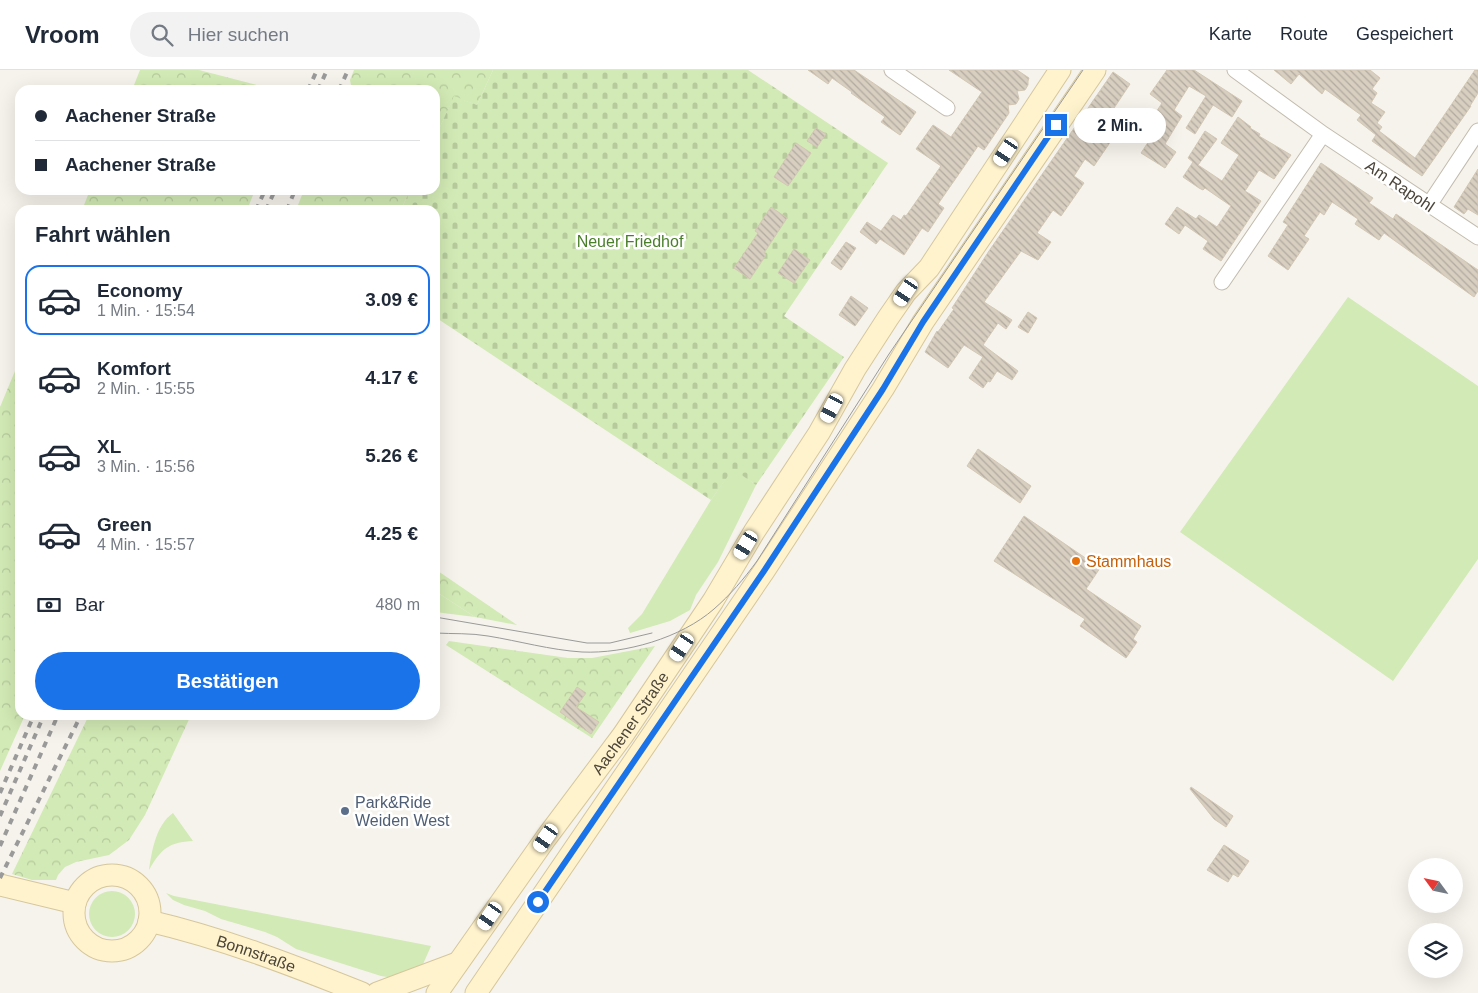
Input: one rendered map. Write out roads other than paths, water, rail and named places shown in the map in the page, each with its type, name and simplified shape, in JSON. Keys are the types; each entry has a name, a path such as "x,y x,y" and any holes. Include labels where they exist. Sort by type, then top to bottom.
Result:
{"main road":[{"name":"Aachener Straße","path":"437,993 546,838 623,734 713,601 754,532 819,433 860,362 906,292 929,268 1060,70"},
{"name":"Aachener Straße","path":"482,989 764,571 944,291 1095,70"},
{"path":"897,306 885,349 894,356 906,352"},
{"path":"116,875 129,879 139,886 146,896 149,908 149,921 142,936 134,943 126,948 105,950 93,946 77,928 74,916 75,903 81,890 91,881 103,876 116,875"},
{"path":"0,885 75,903"},
{"name":"Bonnstraße","path":"149,921 222,942 299,968 362,993"},
{"path":"377,993 457,963"}],"street":[{"path":"892,70 947,108"},
{"name":"Am Rapohl","path":"1235,70 1323,134 1478,237"},
{"path":"1429,205 1478,131"},
{"path":"1222,282 1323,134"}],"tram line":[{"path":"440,633 482,635 558,649 599,652 634,647 669,636 686,628 714,609 737,586 757,561 889,354 1083,70"},
{"path":"440,618 587,643 610,643 652,633"}],"railway":[{"path":"310,85 317,70"},
{"path":"320,85 327,70"},
{"path":"341,85 348,70"},
{"path":"258,205 263,195"},
{"path":"268,205 273,195"},
{"path":"289,205 293,195"},
{"path":"0,793 32,720"},
{"path":"0,816 42,720"},
{"path":"0,846 56,720"},
{"path":"0,878 79,720"}],"place":[{"name":"Stammhaus","path":"1076,561"},
{"name":"Park&Ride Weiden West","path":"345,811"}],"park label":[{"name":"Neuer Friedhof","path":"630,241"}]}
